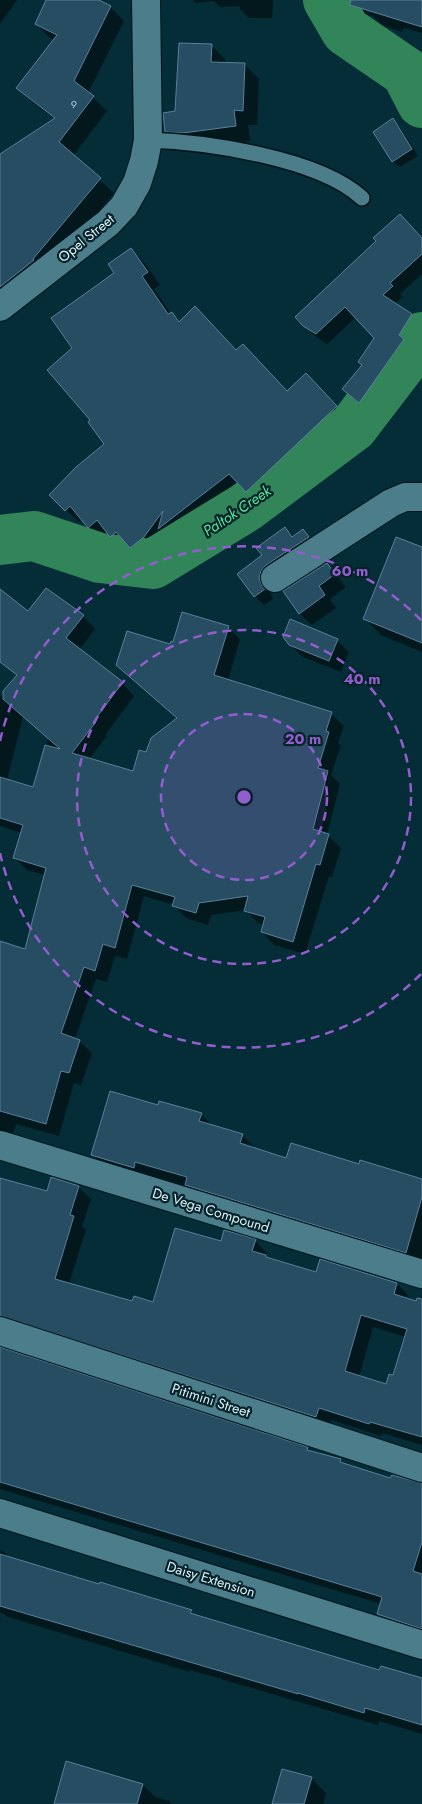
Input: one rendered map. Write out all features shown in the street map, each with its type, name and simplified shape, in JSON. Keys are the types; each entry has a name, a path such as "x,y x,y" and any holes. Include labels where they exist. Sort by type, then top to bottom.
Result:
{"street":[{"name":"Opel Street","path":"0,307 108,223 124,206 137,183 148,140 146,0"},
{"path":"275,578 391,503 405,497 422,497"},
{"name":"De Vega Compound","path":"0,1146 422,1274"},
{"name":"Pitimini Street","path":"0,1332 422,1468"},
{"name":"Daisy Extension","path":"0,1513 422,1646"}],"lane":[{"path":"148,140 171,141 235,150 282,161 339,182 362,198"}],"building":[{"path":"46,0 99,0 111,6 74,81 94,96 59,142 101,178 34,260 0,287 0,154 55,118 16,88 57,35 35,24"},
{"path":"351,0 422,0 422,27 350,5"},
{"path":"179,43 212,44 211,62 245,63 243,111 234,110 236,126 183,133 165,132 163,113 175,111"},
{"path":"393,118 412,149 392,162 373,132"},
{"path":"400,214 422,238 422,254 390,283 393,286 383,295 412,314 399,335 404,339 359,403 342,389 362,365 358,362 374,338 345,307 316,334 303,326 295,317 376,241 373,238"},
{"path":"131,248 148,272 142,276 168,314 172,312 179,322 195,306 236,350 243,344 287,391 306,373 337,406 246,492 229,474 158,529 163,511 144,537 130,548 116,532 110,537 97,520 88,528 70,506 65,511 49,495 76,467 104,444 88,422 90,420 47,370 72,348 51,318 114,273 108,264"},
{"path":"285,527 292,537 303,529 309,537 266,565 261,571 259,578 265,589 254,597 237,574 262,555 256,548"},
{"path":"396,537 422,547 422,643 363,619"},
{"path":"327,563 335,574 319,586 325,595 299,614 283,591"},
{"path":"46,588 84,615 66,638 123,682 72,753 133,771 139,750 146,752 151,738 177,718 116,665 127,631 170,644 171,641 173,642 182,612 229,626 214,675 332,712 326,731 329,732 318,768 328,771 313,829 329,834 320,865 316,864 293,942 261,932 265,917 244,911 248,896 199,903 196,913 172,906 175,897 132,885 115,948 103,944 95,971 84,967 61,1033 80,1040 69,1073 61,1071 46,1124 0,1111 0,941 25,949 46,868 13,858 23,825 0,818 0,777 33,787 45,745 60,749 3,699 3,691 17,675 0,662 0,589 28,611"},
{"path":"290,619 338,639 329,661 289,645 283,637"},
{"path":"110,1091 158,1105 159,1101 202,1113 199,1121 243,1134 240,1143 286,1158 291,1143 359,1164 360,1160 422,1179 422,1197 406,1253 185,1185 187,1177 135,1162 134,1168 91,1155"},
{"path":"51,1177 79,1186 70,1215 74,1216 55,1279 132,1301 134,1296 153,1302 175,1228 221,1241 224,1230 256,1239 252,1251 266,1255 266,1257 316,1272 320,1259 397,1283 394,1294 416,1301 417,1298 422,1299 422,1437 370,1422 369,1424 319,1408 316,1417 0,1316 0,1178 47,1191","holes":["361,1315 407,1329 393,1375 389,1374 386,1384 345,1371"]},
{"path":"0,1347 308,1447 307,1450 341,1459 340,1462 390,1478 392,1475 422,1483 422,1542 413,1571 422,1574 422,1629 377,1614 382,1597 0,1482"},
{"path":"0,1554 192,1610 190,1613 379,1670 381,1666 422,1678 422,1725 365,1708 364,1713 0,1606"},
{"path":"66,1761 143,1784 137,1804 54,1804"},
{"path":"282,1769 312,1777 304,1804 272,1804"}],"waterway":[{"name":"Paltok Creek","path":"328,0 346,31 406,72 422,103"},
{"name":"Paltok Creek","path":"0,540 34,536 100,558 153,564 246,507 353,427 422,337"}]}
